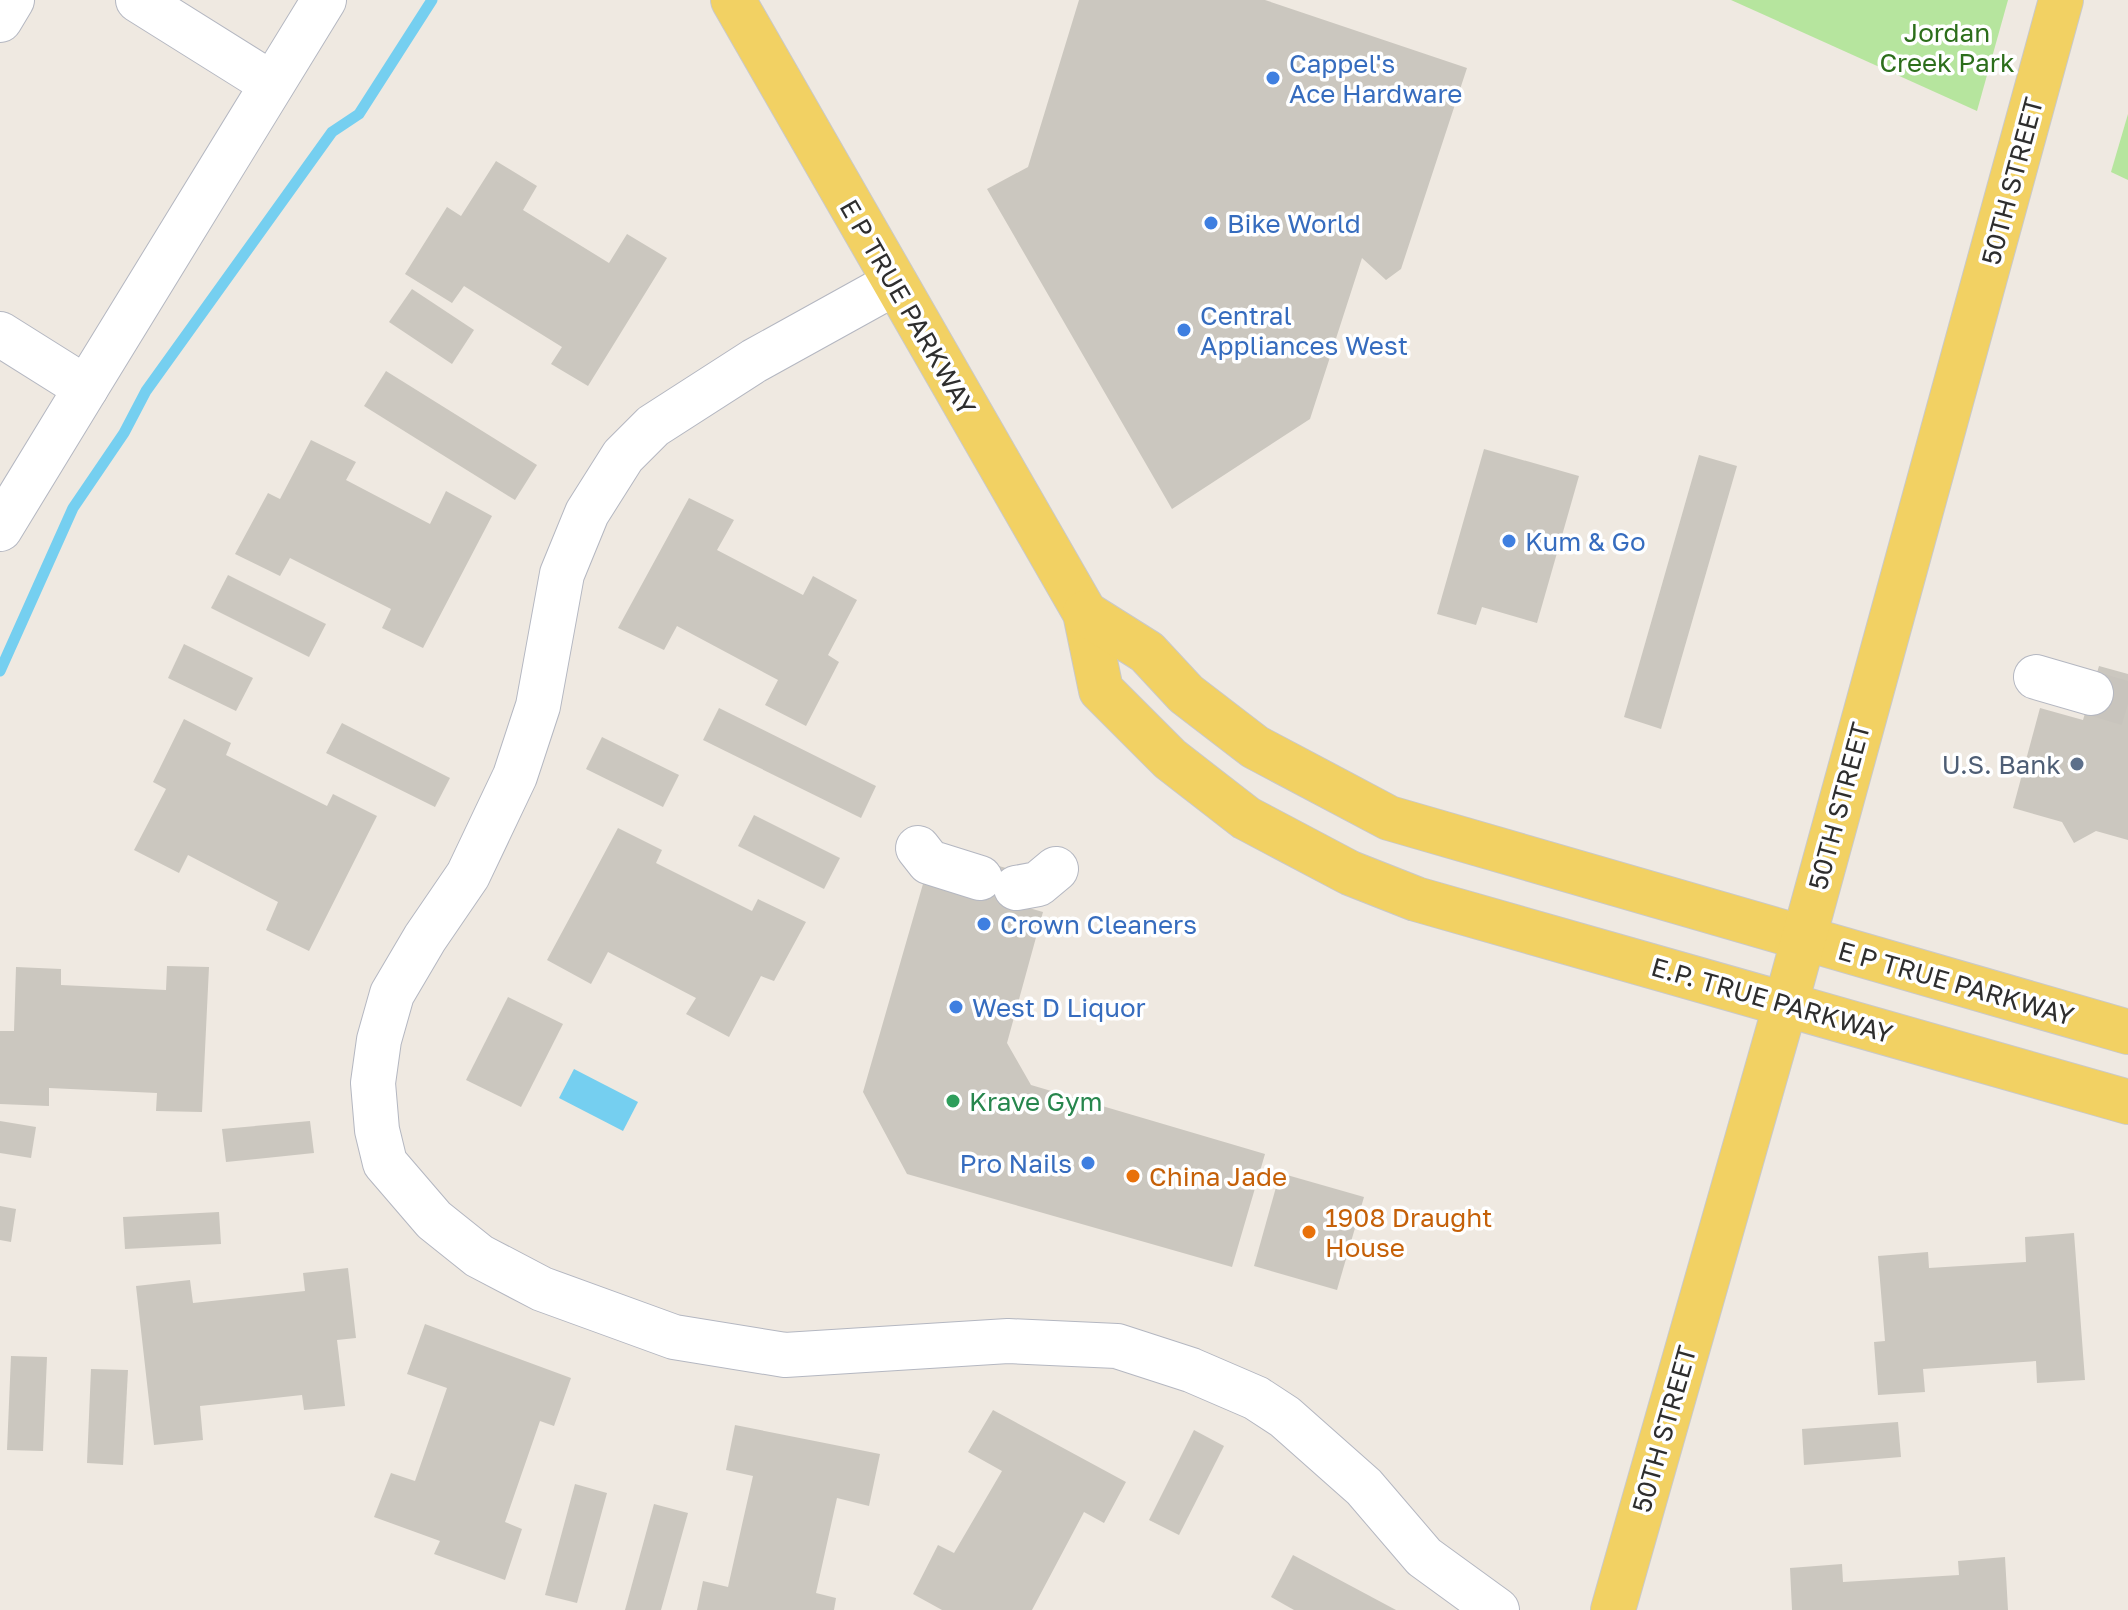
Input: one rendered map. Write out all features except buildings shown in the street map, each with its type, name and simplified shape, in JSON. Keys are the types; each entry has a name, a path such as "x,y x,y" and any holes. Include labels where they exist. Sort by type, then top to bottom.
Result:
{"main road":[{"name":"E P TRUE PARKWAY","path":"733,0 1085,613 1101,690 1170,759 1246,818 1350,873 1416,899"},
{"name":"50TH STREET","path":"1613,1610 1786,1003 2061,0"},
{"name":"E P TRUE PARKWAY","path":"1085,613 1147,652 1186,694 1255,747 1389,818 2118,1029"},
{"name":"E.P. TRUE PARKWAY","path":"1416,899 2128,1102"}],"street":[{"path":"0,20 12,0"},
{"path":"138,0 272,84"},
{"path":"0,529 324,0"},
{"path":"895,283 754,361 653,426 623,456 587,513 562,574 538,706 515,776 468,875 392,994 379,1040 373,1083 377,1130 385,1163 434,1220 479,1256 542,1289 674,1337 785,1355 1008,1341 1117,1346 1191,1370 1256,1398 1285,1417 1364,1487 1424,1557 1497,1610"},
{"path":"0,334 86,388"},
{"path":"2036,677 2091,693"},
{"path":"918,848 929,862 998,883 1038,884 1056,869"}],"green space":[{"name":"Jordan Creek Park","path":"1731,0 2008,0 1977,111"},
{"path":"2128,114 2128,180 2111,172"}],"water":[{"path":"574,1069 638,1102 623,1131 559,1098"}],"waterway":[{"path":"0,671 73,508 124,433 146,391 332,132 359,114 432,0"}],"tunnel":[{"path":"2091,693 2128,704"}],"place":[{"name":"Cappel's Ace Hardware","path":"1273,78"},
{"name":"Bike World","path":"1211,223"},
{"name":"Central Appliances West","path":"1184,330"},
{"name":"Kum & Go","path":"1509,541"},
{"name":"U.S. Bank","path":"2077,764"},
{"name":"Crown Cleaners","path":"984,924"},
{"name":"West D Liquor","path":"956,1007"},
{"name":"Krave Gym","path":"953,1101"},
{"name":"Pro Nails","path":"1088,1163"},
{"name":"China Jade","path":"1133,1176"},
{"name":"1908 Draught House","path":"1309,1232"}]}
